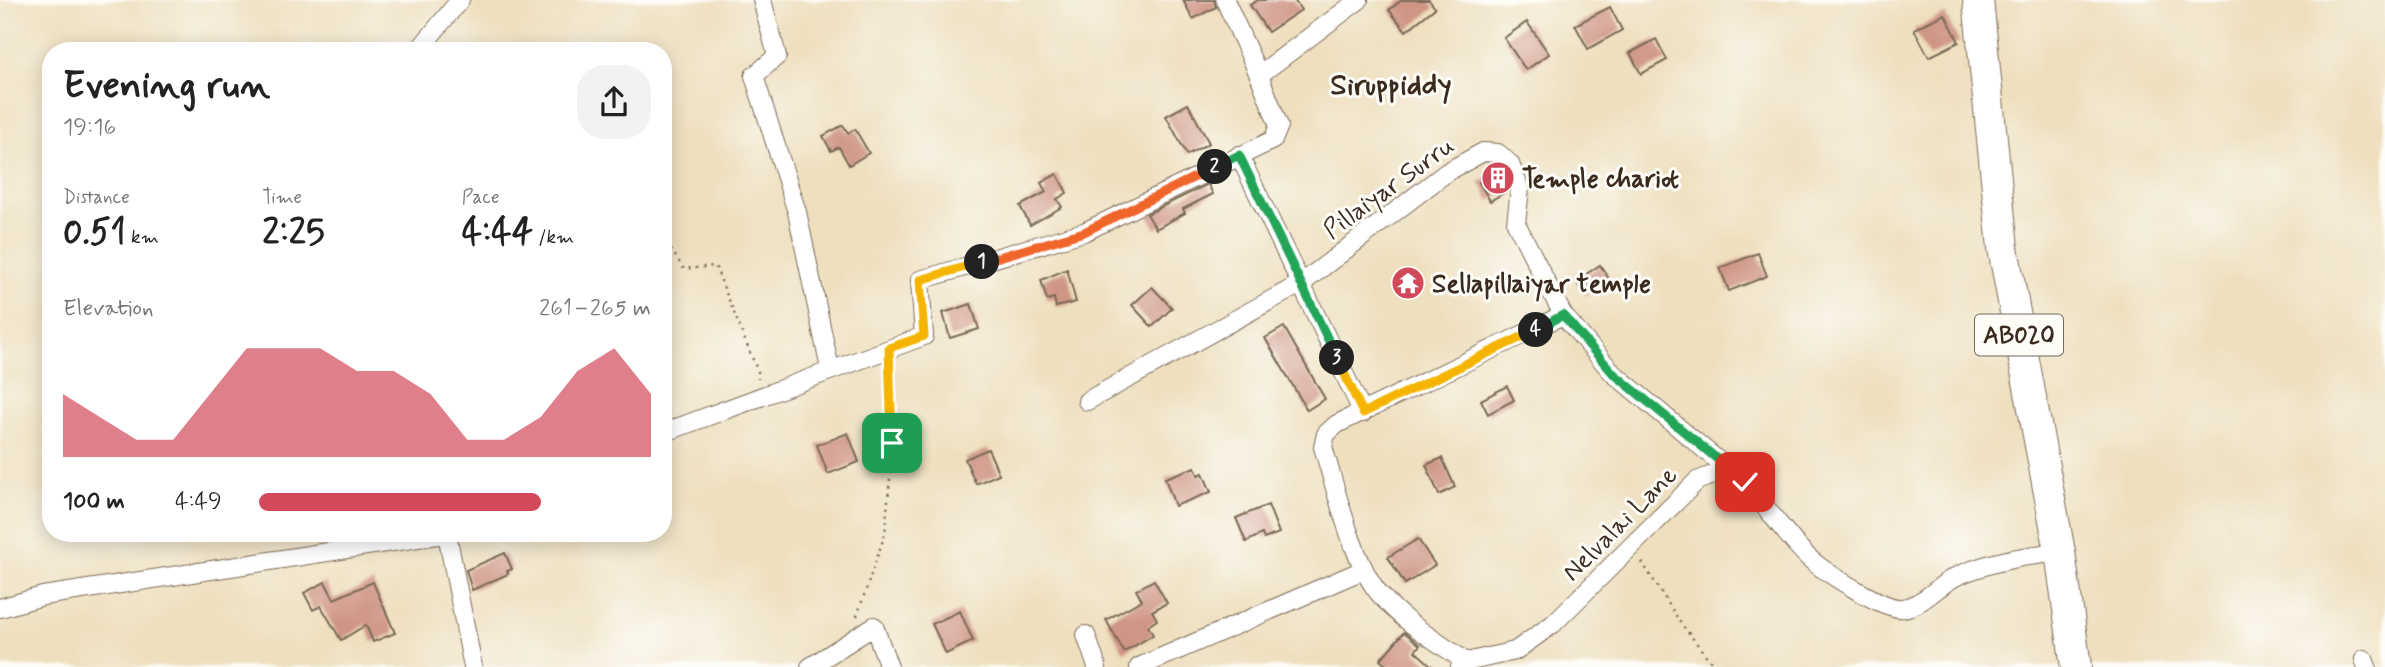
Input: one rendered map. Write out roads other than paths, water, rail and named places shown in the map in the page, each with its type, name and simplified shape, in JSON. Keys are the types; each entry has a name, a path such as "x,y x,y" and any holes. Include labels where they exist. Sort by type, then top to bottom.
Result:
{"main road":[{"name":"AB020","path":"1978,0 2003,248 2060,552 2076,667"}],"street":[{"path":"425,42 460,0"},
{"path":"762,0 777,56 754,76 797,212 830,369"},
{"path":"672,429 924,336 920,280 1084,232 1273,140 1279,126 1225,0"},
{"path":"1259,75 1357,1"},
{"name":"Pillaiyar Surru","path":"1087,401 1302,283 1447,172 1483,152 1498,153 1510,164 1520,189 1516,223 1563,315 1613,373 1728,469"},
{"path":"1239,155 1250,183 1302,283 1363,413"},
{"path":"1463,665 1378,593 1363,570 1322,447 1326,434 1336,424 1563,315"},
{"path":"1728,469 1745,482 1811,560 1883,605 1902,609 1918,603 1955,577 2010,557 2060,552"},
{"name":"Nelvalai Lane","path":"1463,665 1515,651 1553,624 1697,481 1728,469"},
{"path":"0,608 43,596 393,542"},
{"path":"447,542 472,667"},
{"path":"1139,667 1363,570"},
{"path":"810,667 874,626 889,667"},
{"path":"1086,635 1097,667"}],"place":[{"name":"Temple chariot","path":"1498,178"},
{"name":"Sellapillaiyar temple","path":"1408,283"}],"district":[{"name":"Siruppiddy","path":"1391,84"}]}
